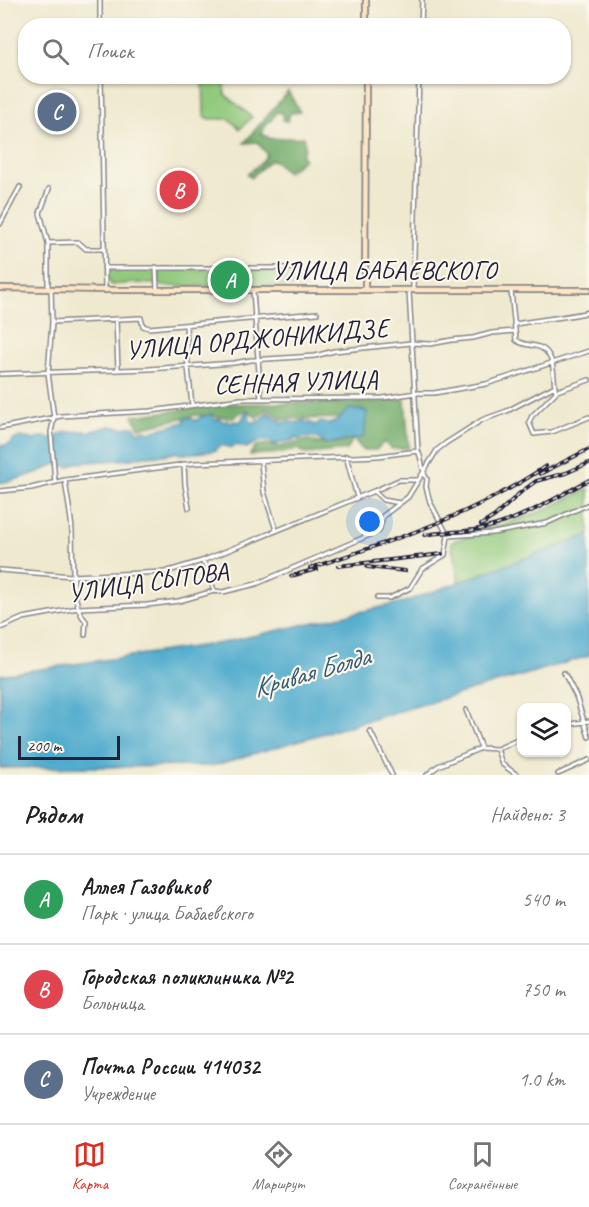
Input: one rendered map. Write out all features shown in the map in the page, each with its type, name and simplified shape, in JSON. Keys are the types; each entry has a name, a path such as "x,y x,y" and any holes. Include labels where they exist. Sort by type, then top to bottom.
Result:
{"main road":[{"path":"366,0 366,18"},
{"path":"364,290 366,84"},
{"name":"УЛИЦА БАБАЕВСКОГО","path":"0,288 589,290"}],"street":[{"path":"100,0 100,18"},
{"path":"421,18 422,0"},
{"path":"101,84 105,290"},
{"path":"377,598 390,598 410,588 422,569 445,555 448,536 430,502 426,487 427,479 418,451 411,343 411,289 419,84"},
{"path":"0,224 20,187"},
{"path":"49,189 40,213 48,243 51,322 48,373 54,418 51,432 55,482"},
{"path":"48,243 78,242 86,249 103,249"},
{"path":"156,267 157,289"},
{"path":"104,268 295,268"},
{"path":"253,289 261,399"},
{"path":"511,289 516,340 522,345 537,346 545,350 552,362 556,392"},
{"path":"515,324 558,319 589,312"},
{"path":"51,322 141,318 143,326 149,328 316,313"},
{"path":"116,319 118,370"},
{"path":"186,325 192,405"},
{"name":"УЛИЦА ОРДЖОНИКИДЗЕ","path":"0,374 188,367 315,356 334,351 411,343 430,344 515,331"},
{"name":"СЕННАЯ УЛИЦА","path":"0,428 54,418 151,411 261,399 383,398 459,390 512,376 589,351"},
{"path":"589,380 556,392 529,422 534,434 537,435 552,432 589,417"},
{"name":"УЛИЦА СЫТОВА","path":"0,628 23,618 78,608 179,601 214,591 223,592 256,584 379,531 383,516 408,497 437,450 482,420 507,411 555,386"},
{"path":"0,491 184,464 235,460 261,462 378,456 418,451"},
{"path":"346,456 357,497"},
{"path":"261,462 264,492 271,519 277,531"},
{"path":"184,464 189,508"},
{"path":"65,480 72,529 72,576 78,608 82,618 86,621 85,635"},
{"path":"0,570 72,576 165,572 202,561 399,480 418,480"},
{"path":"374,491 383,500 400,503"},
{"path":"448,536 493,533 548,523 589,504"},
{"path":"202,561 207,567 214,591"},
{"path":"564,673 587,721 589,737"},
{"path":"466,710 481,748"},
{"path":"571,724 587,721"},
{"path":"370,731 392,775"},
{"path":"427,775 438,766 481,748 497,749 517,740"},
{"path":"497,749 502,764 517,775"},
{"path":"558,774 589,760"}],"green space":[{"path":"203,84 224,84 225,94 252,117 240,129 229,119 210,119 204,116"},
{"path":"288,91 300,112 290,113 288,121 283,120 282,113 276,112 271,121 266,123 262,134 271,139 304,137 305,146 302,155 304,159 286,172 274,160 269,161 251,178 247,174 262,162 267,154 257,142 244,143"},
{"path":"163,269 284,270 292,272 304,283 304,287 161,286 159,272"},
{"path":"108,270 152,270 155,284 111,285 107,276"},
{"path":"405,399 409,448 392,449 384,442 376,450 363,450 353,439 347,450 306,454 297,449 283,453 250,455 256,446 268,444 280,447 309,440 318,443 344,443 352,434 365,432 353,418 282,419 267,409 257,418 246,409 233,418 196,415 139,428 133,416 222,404 372,402"},
{"path":"589,489 589,535 459,582 451,542 537,513"}],"water":[{"path":"349,409 367,411 364,437 325,444 315,438 298,440 296,437 294,440 274,445 272,441 265,441 247,448 221,445 214,451 183,454 177,452 132,459 75,463 70,467 55,464 28,476 0,483 0,445 8,445 21,437 35,440 40,437 52,438 66,432 89,432 110,426 123,428 134,426 138,432 143,430 152,432 184,422 185,418 192,418 194,421 212,414 216,420 219,418 224,422 227,420 230,423 238,422 242,420 245,412 249,411 250,422 260,421 267,412 284,423 304,420 315,425 321,422 329,424 338,420"},
{"name":"Кривая Болда","path":"589,535 589,656 212,766 0,768 0,675 221,643 404,602"}],"railway":[{"path":"540,474 589,449"},
{"path":"481,525 536,481 566,473 589,463"},
{"path":"310,568 402,537 461,513 519,483 546,466"},
{"path":"425,535 473,530 502,523 589,480"},
{"path":"338,566 442,554"},
{"path":"367,567 405,571"},
{"path":"291,576 317,569"}],"place":[{"name":"Почта России 414032","path":"57,112"},
{"name":"Городская поликлиника №2","path":"179,190"},
{"name":"Аллея Газовиков","path":"230,280"}]}
